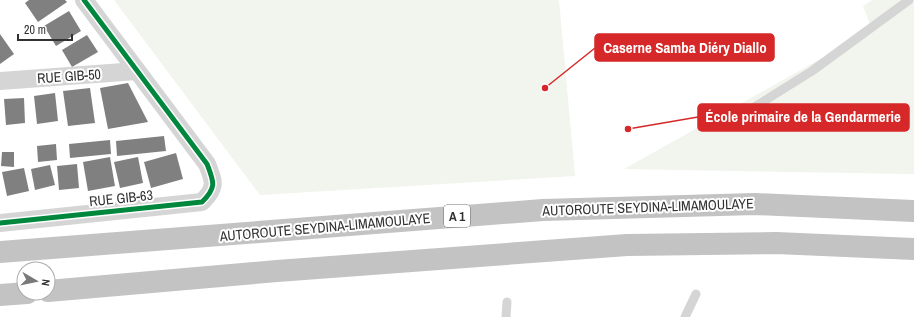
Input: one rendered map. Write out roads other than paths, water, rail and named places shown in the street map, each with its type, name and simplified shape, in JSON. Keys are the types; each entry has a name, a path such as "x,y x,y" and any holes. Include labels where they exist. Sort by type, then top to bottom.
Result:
{"highway":[{"name":"AUTOROUTE SEYDINA-LIMAMOULAYE","path":"0,252 543,210 755,204 914,211"},
{"path":"56,290 276,271 627,245 783,243 914,249"},
{"path":"0,295 16,294"}],"street":[{"path":"84,0 137,71"},
{"name":"RUE GIB-50","path":"0,81 137,71"},
{"name":"RUE GIB-63","path":"0,223 202,202 210,194 214,182 207,164 137,71"}],"lane":[{"path":"740,116 812,71 909,0"},
{"path":"685,317 696,294"},
{"path":"506,317 507,302"}],"place":[{"name":"Caserne Samba Diéry Diallo","path":"545,88"},
{"name":"École primaire de la Gendarmerie","path":"628,129"}]}
